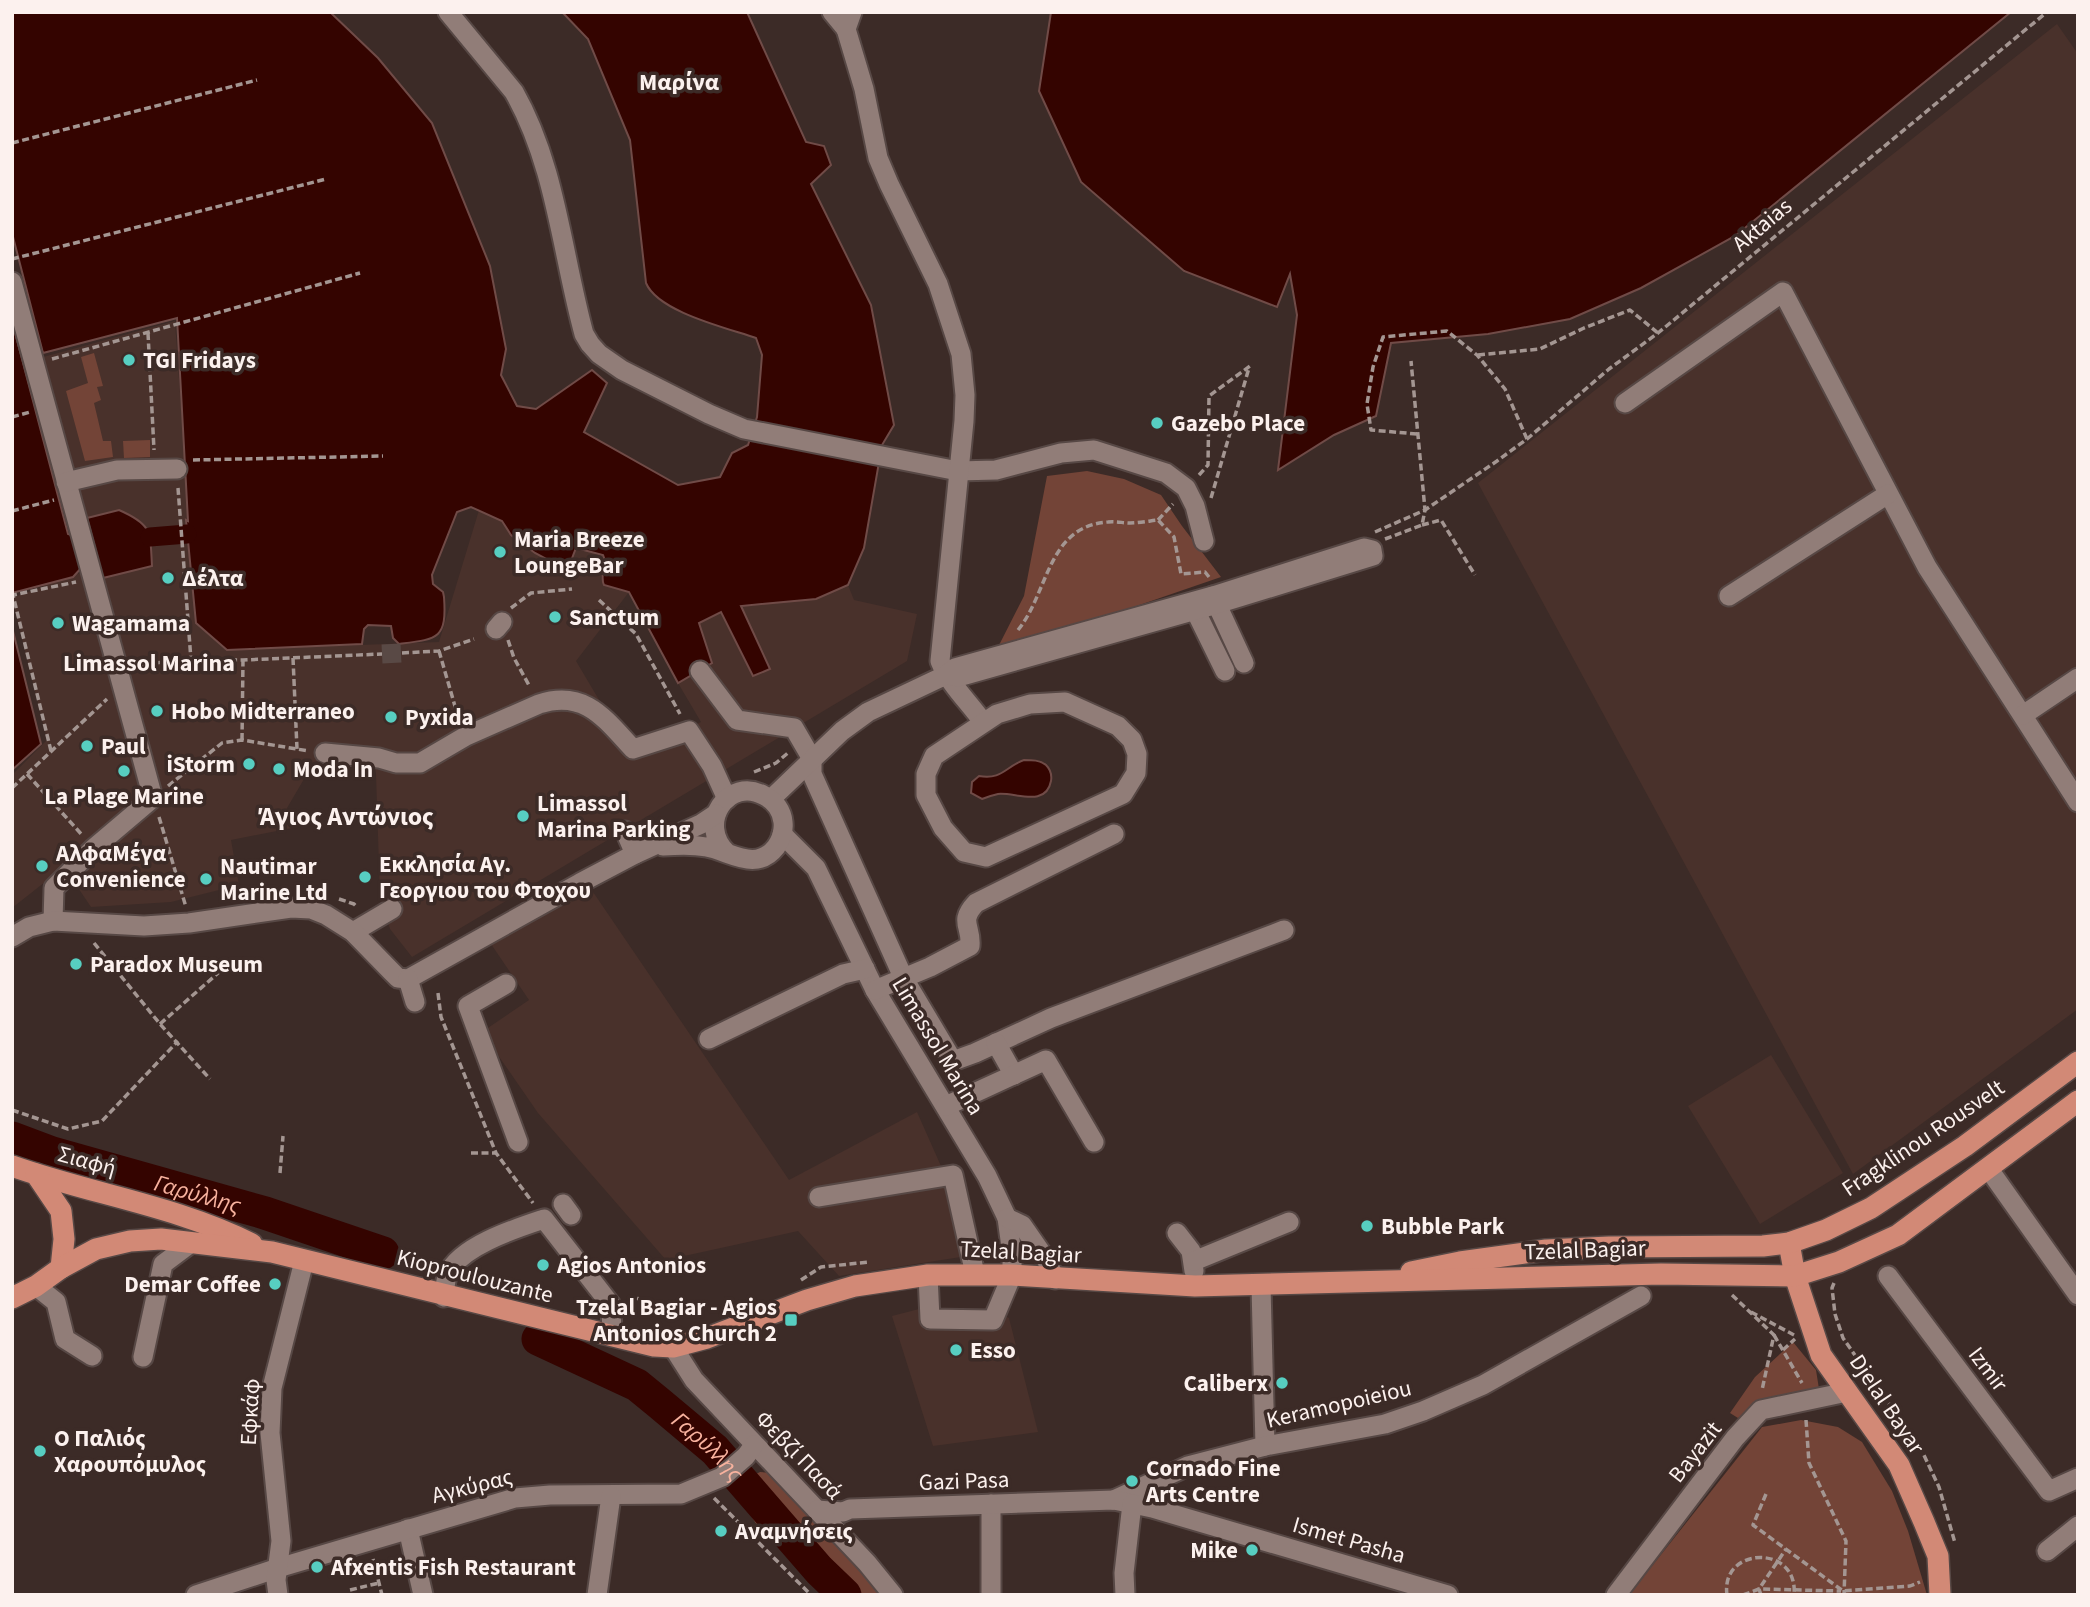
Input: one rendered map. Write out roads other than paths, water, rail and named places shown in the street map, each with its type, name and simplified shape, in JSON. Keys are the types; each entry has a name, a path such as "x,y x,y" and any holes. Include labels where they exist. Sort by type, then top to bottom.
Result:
{"main road":[{"name":"Fragklinou Rousvelt","path":"1789,1243 1826,1230 1871,1208 1965,1146 2078,1062"},
{"path":"1795,1276 1839,1262 1898,1235 2078,1101"},
{"name":"Σιαφή","path":"12,1166 215,1228 266,1252"},
{"path":"36,1174 61,1212 61,1268"},
{"path":"12,1298 96,1249 123,1242 161,1239 266,1252"},
{"name":"Djelal Bayar","path":"1789,1243 1795,1276 1821,1355 1899,1465 1938,1556 1940,1595"},
{"name":"Tzelal Bagiar","path":"1377,1280 1460,1262 1546,1250 1763,1246 1789,1243"},
{"name":"Kioproulouzante","path":"266,1252 444,1297 654,1346 673,1347"},
{"name":"Tzelal Bagiar","path":"673,1347 707,1338 807,1300 855,1286 928,1275 1012,1275 1195,1286 1661,1274 1795,1276"}],"street":[{"path":"448,12 514,92 523,107 534,135 559,222 582,324 590,344 622,370 744,429 899,461 958,471 996,470 1061,453 1094,450 1166,473 1190,497 1205,541"},
{"path":"832,12 849,21 878,158 888,184 938,284 961,354 965,395 940,661 946,675 983,722"},
{"path":"12,282 34,364 62,490 77,519 153,798 94,848 54,888 53,921"},
{"path":"1625,403 1783,292 1927,567 2078,802"},
{"path":"62,490 117,470 181,465"},
{"path":"1729,596 1888,494"},
{"path":"12,937 29,927 53,921 144,926 291,908 311,909 353,932 398,978 408,979 635,854 701,824 738,793 751,791 771,799 842,731 868,712 956,668 1215,595 1366,547"},
{"path":"946,675 958,677 1195,610 1215,595"},
{"path":"1215,595 1244,663"},
{"path":"1195,610 1225,671"},
{"path":"700,671 737,720 794,728 812,759 812,774 903,977 953,1061 1051,1018 1284,930"},
{"path":"2023,715 2078,678"},
{"path":"325,754 379,758 396,763 420,763 466,736 539,704 573,699 603,716 633,750 689,732 712,766 722,806 715,835 727,853"},
{"path":"1065,702 1118,726 1132,740 1137,754 1136,773 1123,794 1029,838 986,857 964,852 943,828 926,795 926,774 934,756 983,722 997,714 1030,704 1065,702"},
{"name":"Limassol Marina","path":"771,799 781,813 782,834 816,868 875,990 946,1106 1007,1218 1022,1225 1043,1255 1055,1279"},
{"path":"625,831 635,854"},
{"path":"654,846 699,846 727,853 738,859 756,859 772,851 782,834"},
{"path":"875,990 930,967 970,946 965,922 968,912 976,904 1114,834"},
{"path":"353,932 392,909"},
{"path":"709,1040 843,974 865,969"},
{"path":"408,979 415,1002"},
{"path":"506,984 468,1006 518,1142"},
{"path":"996,1043 1014,1075"},
{"path":"946,1106 1046,1060 1094,1142"},
{"path":"1988,1168 2078,1295"},
{"path":"819,1197 953,1175 975,1274"},
{"path":"928,1275 930,1319 993,1320 1012,1275 1007,1218"},
{"path":"444,1297 448,1274 465,1255 499,1234 544,1219 611,1305 612,1336"},
{"path":"1194,1261 1289,1222"},
{"path":"1177,1233 1191,1251 1195,1286"},
{"path":"143,1357 163,1264 191,1243"},
{"name":"Εφκάφ","path":"278,1595 281,1541 270,1433 272,1388 304,1261"},
{"name":"Izmir","path":"1888,1276 2049,1491 2077,1481"},
{"path":"36,1286 56,1302 65,1339 92,1356"},
{"path":"1261,1286 1265,1446"},
{"name":"Keramopoieiou","path":"1123,1502 1188,1466 1265,1446 1385,1424 1423,1411 1483,1384 1641,1296"},
{"name":"Φεβζί Πασά","path":"673,1347 694,1380 750,1450 817,1510 893,1595"},
{"name":"Bayazit","path":"1616,1595 1735,1438 1760,1410 1847,1392"},
{"name":"Αγκύρας","path":"196,1595 515,1498 550,1495 681,1494 703,1487 722,1476 750,1450"},
{"path":"597,1595 611,1496"},
{"path":"1123,1502 1125,1595"},
{"name":"Gazi Pasa","path":"817,1510 1123,1502"},
{"name":"Ismet Pasha","path":"1123,1502 1448,1595"},
{"path":"991,1504 991,1595"},
{"path":"2047,1551 2078,1526"},
{"path":"408,1529 423,1595"}],"waterway":[{"path":"150,537 187,534"},
{"name":"Γαρύλλης","path":"12,1138 52,1153 265,1213 383,1253"},
{"name":"Γαρύλλης","path":"538,1339 637,1385 659,1403 715,1450 819,1570 845,1595"}],"tunnel":[{"path":"382,654 402,653"}],"place":[{"name":"TGI Fridays","path":"129,360"},
{"name":"Gazebo Place","path":"1157,423"},
{"name":"Maria Breeze LoungeBar","path":"500,552"},
{"name":"Δέλτα","path":"168,578"},
{"name":"Sanctum","path":"555,617"},
{"name":"Wagamama","path":"58,623"},
{"name":"Hobo Midterraneo","path":"157,711"},
{"name":"Pyxida","path":"391,717"},
{"name":"Paul","path":"87,746"},
{"name":"iStorm","path":"249,764"},
{"name":"Moda In","path":"279,769"},
{"name":"La Plage Marine","path":"124,771"},
{"name":"Limassol Marina Parking","path":"523,816"},
{"name":"ΑλφαMέγα Convenience","path":"42,866"},
{"name":"Εκκλησία Αγ. Γεοργιου του Φτοχου","path":"365,877"},
{"name":"Nautimar Marine Ltd","path":"206,879"},
{"name":"Paradox Museum","path":"76,964"},
{"name":"Bubble Park","path":"1367,1226"},
{"name":"Agios Antonios","path":"543,1265"},
{"name":"Demar Coffee","path":"275,1284"},
{"name":"Tzelal Bagiar - Agios Antonios Church 2","path":"791,1320"},
{"name":"Esso","path":"956,1350"},
{"name":"Caliberx","path":"1282,1383"},
{"name":"Ο Παλιός Χαρουπόμυλος","path":"40,1451"},
{"name":"Cornado Fine Arts Centre","path":"1132,1481"},
{"name":"Αναμνήσεις","path":"721,1531"},
{"name":"Mike","path":"1252,1550"},
{"name":"Afxentis Fish Restaurant","path":"317,1567"}],"district":[{"name":"Μαρίνα","path":"679,82"},
{"name":"Limassol Marina","path":"149,663"},
{"name":"Άγιος Αντώνιος","path":"346,816"}]}
